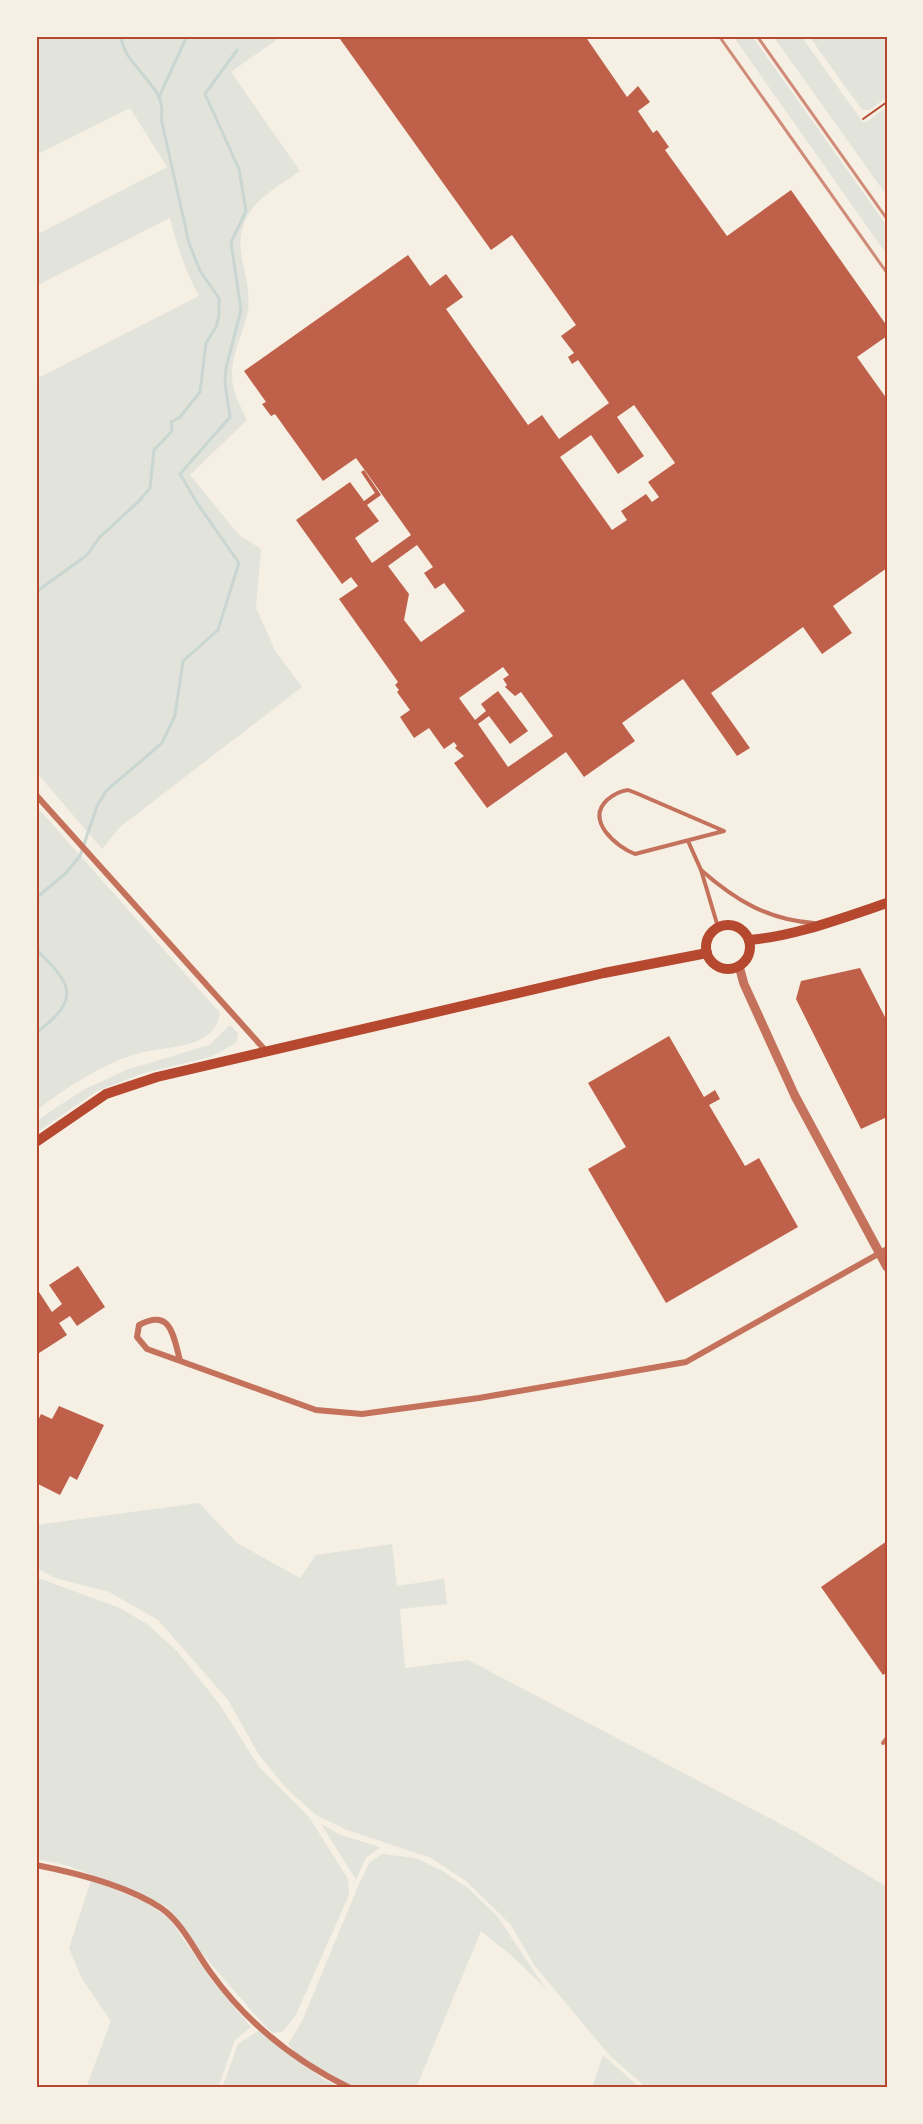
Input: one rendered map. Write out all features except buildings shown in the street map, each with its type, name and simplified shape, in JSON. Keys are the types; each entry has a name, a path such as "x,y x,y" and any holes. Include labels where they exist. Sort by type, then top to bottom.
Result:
{"main road":[{"path":"749,940 768,938 825,923 887,903"},
{"path":"734,925 741,928 749,940 750,950 739,966 724,968 716,965 707,953 706,943 710,934 717,927 734,925"},
{"path":"36,1142 106,1094 157,1077 592,976 707,953"}],"street":[{"path":"36,795 266,1051"},
{"path":"739,966 744,984 795,1096 883,1252 887,1268"},
{"path":"180,1360 171,1329 163,1320 151,1318 138,1325 137,1337 147,1349 316,1410 362,1414 479,1398 686,1362 883,1252"},
{"path":"36,1865 116,1888 162,1909 178,1925 211,1974 255,2023 317,2072 350,2088"}],"lane":[{"path":"628,790 724,831 687,841 635,854 622,849 606,833 600,816 603,804 620,791 628,790"},
{"path":"687,841 701,870 717,927"},
{"path":"701,870 731,896 751,907 789,921 825,923"},
{"path":"883,1743 887,1738"}],"path":[{"path":"863,119 887,102"}],"shaded area":[{"path":"36,36 282,36 231,72 300,171 259,202 248,215 243,227 241,251 249,298 248,310 232,368 232,377 236,394 247,420 190,475 239,535 261,549 256,608 276,652 302,687 120,827 102,849 36,772 36,379 199,296 182,258 170,218 36,286 36,235 167,167 130,108 36,155"},
{"path":"733,36 752,36 887,226 887,255"},
{"path":"773,36 801,36 862,121 866,122 887,107 887,196"},
{"path":"809,36 887,36 887,97 870,110 862,110"},
{"path":"36,806 220,1013 214,1029 199,1040 183,1046 140,1053 113,1062 59,1094 36,1111"},
{"path":"230,1025 238,1033 236,1043 210,1057 144,1073 97,1091 36,1133 36,1121 83,1090 126,1070 209,1045"},
{"path":"199,1503 237,1543 300,1578 316,1555 392,1544 397,1586 444,1579 447,1604 400,1609 405,1668 468,1660 798,1833 887,1887 887,2088 647,2088 610,2056 534,1965 511,1925 466,1881 431,1858 347,1830 316,1815 286,1788 259,1755 228,1700 158,1620 109,1592 55,1578 36,1568 36,1525"},
{"path":"36,1577 120,1608 147,1624 177,1651 220,1705 259,1767 309,1817 348,1879 349,1895 295,2017 282,2032 273,2033 264,2025 198,1949 167,1907 136,1892 66,1865 36,1859"},
{"path":"321,1824 341,1835 380,1847 365,1859 356,1880"},
{"path":"382,1854 415,1858 441,1870 469,1889 497,1916 546,1989 513,1957 481,1931 416,2088 369,2090 354,2088 328,2076 300,2057 288,2044 302,2021 359,1884 370,1862"},
{"path":"91,1880 145,1902 169,1918 211,1979 251,2027 235,2040 218,2088 86,2088 111,2021 82,1979 69,1948"},
{"path":"260,2030 323,2079 341,2088 222,2088 238,2044"},
{"path":"603,2055 640,2088 592,2088"}],"waterway":[{"path":"36,592 87,555 99,538 150,488 154,450 172,431 171,422 180,417 200,392 206,343 216,327 219,316 219,298 200,271 189,243 161,118 162,107 152,86 129,57 121,36"},
{"path":"159,97 187,36"},
{"path":"36,898 65,874 80,856 97,806 106,791 162,743 175,715 183,661 218,630 239,563 197,503 180,474 230,417 225,383 226,368 241,310 231,242 246,211 239,169 205,94 237,50"},
{"path":"36,949 58,972 67,991 66,1001 60,1010 36,1033"}],"railway":[{"path":"719,36 887,273"},
{"path":"757,36 887,219"}]}
